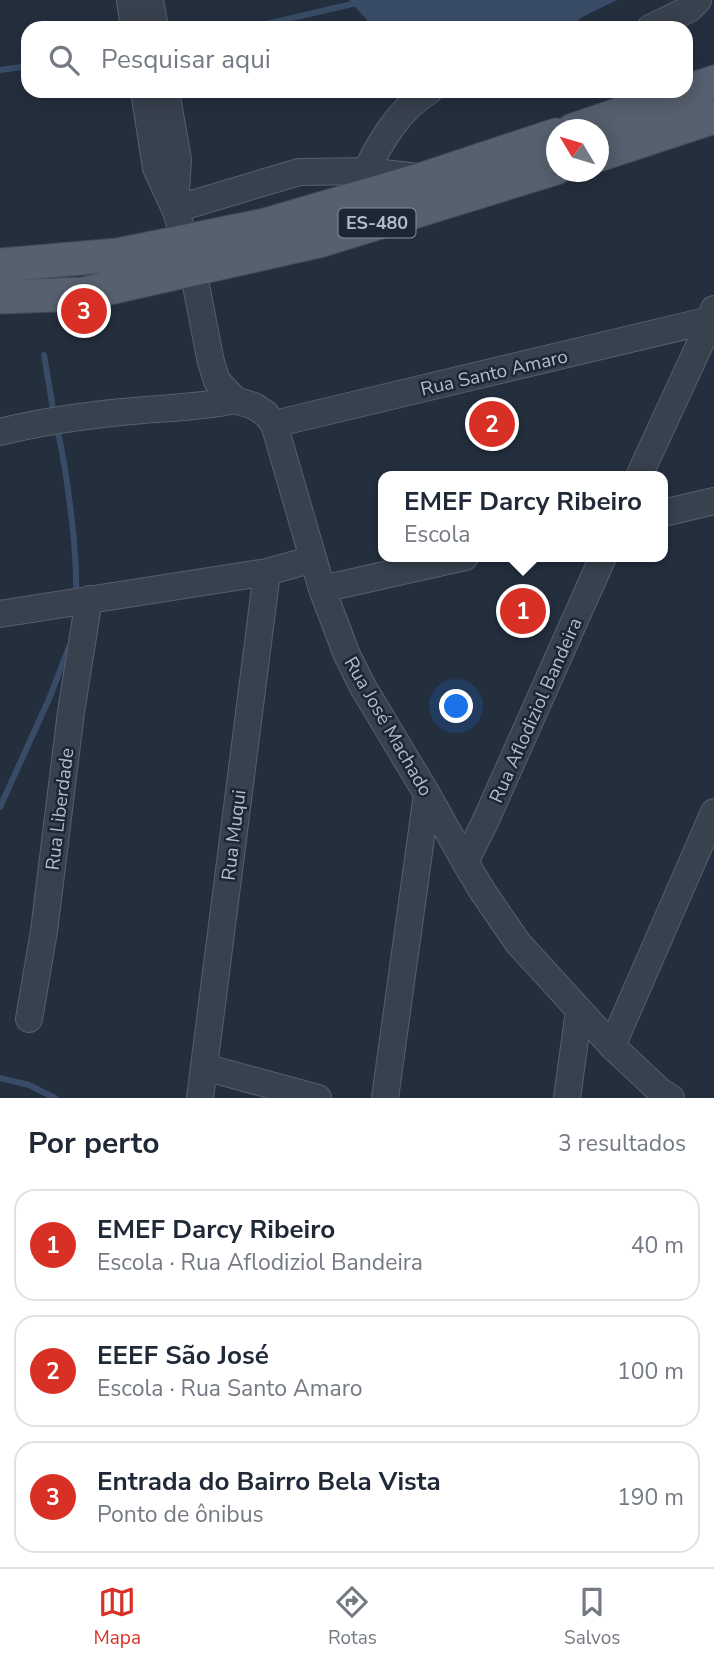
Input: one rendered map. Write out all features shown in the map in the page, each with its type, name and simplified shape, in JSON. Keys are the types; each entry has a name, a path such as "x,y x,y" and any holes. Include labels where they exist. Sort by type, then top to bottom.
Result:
{"main road":[{"path":"693,89 714,82"},
{"path":"605,119 667,98"},
{"path":"609,151 714,117"},
{"name":"ES-480","path":"0,297 83,294 265,225 426,178 546,138"},
{"name":"ES-480","path":"0,265 118,256 190,255 319,241 546,171"}],"street":[{"path":"130,0 133,21"},
{"path":"150,0 154,21"},
{"path":"664,21 689,9 698,0"},
{"path":"145,98 156,165 175,209 190,255 217,381 235,400 254,406 274,424"},
{"path":"167,98 178,160 175,209"},
{"path":"366,171 387,132 406,109 420,98"},
{"path":"175,209 299,172 366,171 426,178"},
{"path":"641,471 713,316"},
{"name":"Rua Santo Amaro","path":"274,424 713,316"},
{"path":"0,432 29,425 123,412 208,406 235,400"},
{"name":"Rua José Machado","path":"274,424 322,589 347,655 465,862 518,943 612,1046 671,1098"},
{"path":"668,512 714,502"},
{"path":"0,614 267,572 313,559"},
{"path":"322,589 443,562"},
{"name":"Rua Aflodiziol Bandeira","path":"465,862 601,562"},
{"name":"Rua Muqui","path":"200,1098 267,572"},
{"name":"Rua Liberdade","path":"29,1019 44,931 71,712 89,599"},
{"path":"385,1098 427,794"},
{"path":"612,1046 714,812"},
{"path":"567,1098 579,1011"},
{"path":"204,1067 318,1098"}],"water":[{"path":"349,0 617,0 577,21 368,21"}],"waterway":[{"path":"279,21 369,0"},
{"path":"0,70 21,67"},
{"path":"44,355 54,415"},
{"path":"56,425 72,516 76,595"},
{"path":"0,807 49,699 69,647"},
{"path":"0,1078 29,1085 55,1098"}],"place":[{"name":"Entrada do Bairro Bela Vista","path":"84,311"},
{"name":"EEEF São José","path":"492,424"},
{"name":"EMEF Darcy Ribeiro","path":"523,611"}]}
